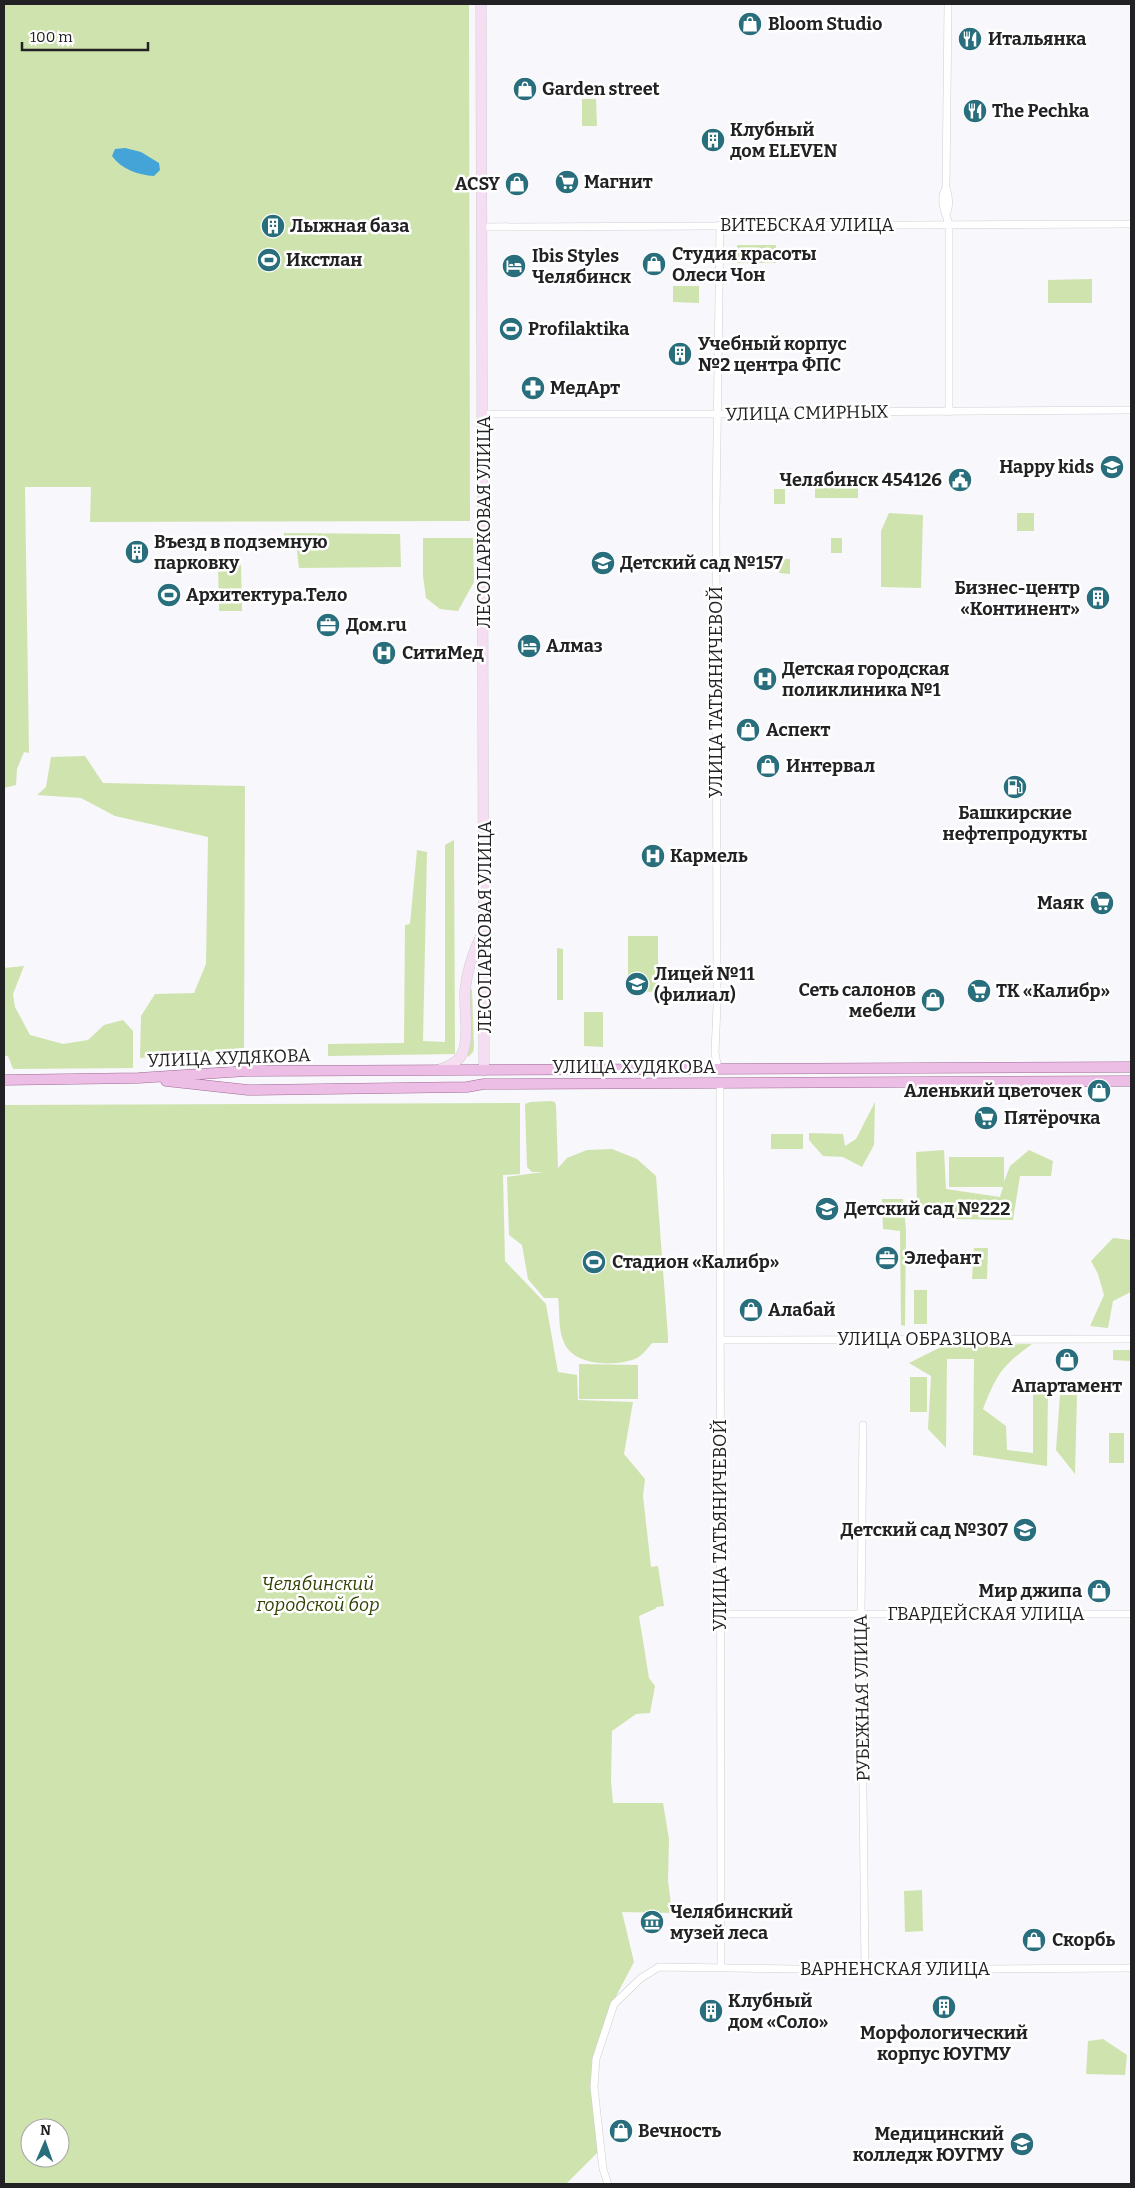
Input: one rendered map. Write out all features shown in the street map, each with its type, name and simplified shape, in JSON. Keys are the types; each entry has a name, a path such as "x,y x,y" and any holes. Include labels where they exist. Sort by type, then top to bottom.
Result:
{"main road":[{"name":"ЛЕСОПАРКОВАЯ УЛИЦА","path":"481,4 484,414 484,1070"},
{"path":"436,1071 454,1063 460,1057 464,1048 467,978 473,952 484,929"},
{"name":"УЛИЦА ХУДЯКОВА","path":"4,1080 138,1078 247,1071 1131,1067"},
{"path":"718,1069 720,1082"},
{"path":"484,1070 484,1084"},
{"name":"УЛИЦА ХУДЯКОВА","path":"138,1078 248,1090 468,1087 484,1084 1131,1081"}],"street":[{"path":"948,4 946,188 943,193 943,206 948,224 949,412"},
{"name":"ВИТЕБСКАЯ УЛИЦА","path":"483,227 1131,224"},
{"name":"УЛИЦА ТАТЬЯНИЧЕВОЙ","path":"718,1069 715,1053 717,1006 716,604 720,225"},
{"name":"УЛИЦА СМИРНЫХ","path":"484,414 1131,410"},
{"name":"УЛИЦА ТАТЬЯНИЧЕВОЙ","path":"720,1082 721,1967"},
{"name":"УЛИЦА ОБРАЗЦОВА","path":"720,1340 1131,1339"},
{"name":"РУБЕЖНАЯ УЛИЦА","path":"863,1425 861,1614 865,1970"},
{"name":"ГВАРДЕЙСКАЯ УЛИЦА","path":"720,1614 1131,1614"},
{"name":"ВАРНЕНСКАЯ УЛИЦА","path":"608,2184 603,2170 594,2088 596,2059 614,2004 640,1978 659,1967 865,1970 1131,1968"}],"green space":[{"path":"4,4 469,4 470,521 90,522 91,487 25,487 29,753 24,752 17,769 16,785 4,788"},
{"path":"582,99 596,99 597,126 582,126"},
{"path":"737,245 776,245 776,263 737,263"},
{"path":"1092,279 1092,303 1048,303 1048,280"},
{"path":"673,286 699,286 699,303 673,302"},
{"path":"858,484 858,498 815,498 815,485"},
{"path":"774,489 785,489 785,504 774,504"},
{"path":"889,513 923,515 921,588 881,587 881,531"},
{"path":"1017,513 1034,513 1034,531 1017,531"},
{"path":"284,533 400,534 401,567 299,568 297,551 287,544"},
{"path":"423,538 473,538 474,582 458,611 440,609 426,598 423,576"},
{"path":"831,538 842,538 842,553 831,553"},
{"path":"779,559 790,559 790,574 779,573"},
{"path":"218,565 241,565 242,611 219,611"},
{"path":"85,756 103,783 245,786 244,1048 140,1058 141,1016 155,994 194,993 206,964 208,837 115,816 81,798 37,795 46,787 51,757"},
{"path":"454,840 455,1054 328,1056 328,1044 404,1043 405,925 410,924 417,850 427,852 423,1041 445,1042 445,845"},
{"path":"628,936 658,936 658,992 628,991"},
{"path":"557,948 563,949 563,1000 557,1000"},
{"path":"24,966 13,994 15,1007 30,1035 63,1044 88,1040 104,1025 123,1020 133,1031 133,1068 13,1069 8,1056 4,1056 4,968"},
{"path":"472,989 474,1047 473,1052 468,1057 470,990"},
{"path":"584,1012 603,1012 603,1047 584,1046"},
{"name":"Стадион «Калибр»","path":"555,1102 556,1106 558,1168 567,1158 587,1150 612,1149 637,1159 656,1176 668,1343 652,1343 642,1354 626,1362 605,1363 584,1360 568,1349 560,1330 558,1298 544,1298 528,1279 522,1245 509,1235 507,1177 543,1172 532,1172 527,1167 525,1104"},
{"path":"875,1102 874,1145 862,1167 843,1157 823,1156 809,1140 809,1133 843,1134 845,1146 856,1139"},
{"name":"Челябинский городской бор","path":"520,1103 520,1174 503,1175 505,1261 546,1304 558,1372 577,1375 578,1400 633,1402 624,1454 645,1479 643,1496 651,1567 658,1566 664,1606 656,1607 639,1616 649,1678 655,1686 650,1713 636,1714 612,1731 611,1781 613,1803 663,1803 669,1839 668,1880 672,1913 622,1912 634,1962 613,2002 593,2064 591,2080 598,2152 566,2184 4,2184 4,1105"},
{"path":"771,1134 803,1134 803,1149 771,1149"},
{"path":"944,1150 946,1189 1000,1197 1003,1187 949,1187 949,1157 1004,1157 1004,1182 1010,1166 1029,1150 1053,1161 1051,1176 1020,1176 1013,1220 954,1219 953,1210 917,1205 916,1152"},
{"path":"882,1199 903,1199 906,1230 905,1326 901,1325 900,1231 883,1229"},
{"path":"1113,1238 1131,1240 1131,1292 1113,1301 1108,1328 1090,1326 1104,1295 1098,1274 1091,1261"},
{"path":"974,1248 988,1248 987,1279 972,1279"},
{"path":"914,1290 927,1290 927,1324 914,1324"},
{"path":"1032,1344 1013,1359 1001,1372 992,1387 983,1409 1006,1426 1007,1450 1033,1453 1033,1389 1048,1391 1047,1466 973,1455 974,1359 947,1359 946,1448 928,1429 931,1376 909,1363 945,1345"},
{"path":"1113,1350 1131,1350 1131,1361 1113,1360"},
{"path":"579,1364 638,1365 638,1399 579,1399"},
{"path":"910,1377 927,1377 927,1412 910,1412"},
{"path":"1060,1395 1077,1395 1075,1474 1056,1450"},
{"path":"1109,1433 1124,1433 1124,1463 1109,1463"},
{"path":"922,1890 923,1931 905,1932 904,1891"},
{"path":"1103,2039 1127,2055 1125,2075 1086,2074 1088,2041"}],"water":[{"path":"125,148 141,152 159,163 160,170 154,176 136,173 125,168 112,156 115,149"}],"place":[{"name":"Bloom Studio","path":"750,24"},
{"name":"Итальянка","path":"970,39"},
{"name":"Garden street","path":"525,89"},
{"name":"The Pechka","path":"975,111"},
{"name":"Клубный дом ELEVEN","path":"713,140"},
{"name":"Магнит","path":"567,182"},
{"name":"ACSY","path":"517,184"},
{"name":"Лыжная база","path":"273,226"},
{"name":"Икстлан","path":"269,260"},
{"name":"Студия красоты Олеси Чон","path":"654,264"},
{"name":"Ibis Styles Челябинск","path":"514,266"},
{"name":"Profilaktika","path":"511,329"},
{"name":"Учебный корпус №2 центра ФПС","path":"680,354"},
{"name":"МедАрт","path":"533,388"},
{"name":"Happy kids","path":"1112,467"},
{"name":"Челябинск 454126","path":"960,480"},
{"name":"Въезд в подземную парковку","path":"137,552"},
{"name":"Детский сад №157","path":"603,563"},
{"name":"Архитектура.Тело","path":"169,595"},
{"name":"Бизнес-центр «Континент»","path":"1098,598"},
{"name":"Дом.ru","path":"328,625"},
{"name":"Алмаз","path":"529,646"},
{"name":"СитиМед","path":"384,653"},
{"name":"Детская городская поликлиника №1","path":"765,679"},
{"name":"Аспект","path":"748,730"},
{"name":"Интервал","path":"768,766"},
{"name":"Башкирские нефтепродукты","path":"1015,787"},
{"name":"Кармель","path":"653,856"},
{"name":"Маяк","path":"1102,903"},
{"name":"Лицей №11 (филиал)","path":"637,984"},
{"name":"ТК «Калибр»","path":"979,991"},
{"name":"Сеть салонов мебели","path":"933,1000"},
{"name":"Аленький цветочек","path":"1099,1091"},
{"name":"Пятёрочка","path":"986,1118"},
{"name":"Детский сад №222","path":"827,1209"},
{"name":"Элефант","path":"887,1258"},
{"name":"Стадион «Калибр»","path":"594,1262"},
{"name":"Алабай","path":"751,1310"},
{"name":"Апартамент","path":"1067,1360"},
{"name":"Детский сад №307","path":"1025,1530"},
{"name":"Мир джипа","path":"1099,1591"},
{"name":"Челябинский музей леса","path":"652,1922"},
{"name":"Скорбь","path":"1034,1940"},
{"name":"Морфологический корпус ЮУГМУ","path":"944,2007"},
{"name":"Клубный дом «Соло»","path":"711,2011"},
{"name":"Вечность","path":"621,2131"},
{"name":"Медицинский колледж ЮУГМУ","path":"1022,2144"}]}
